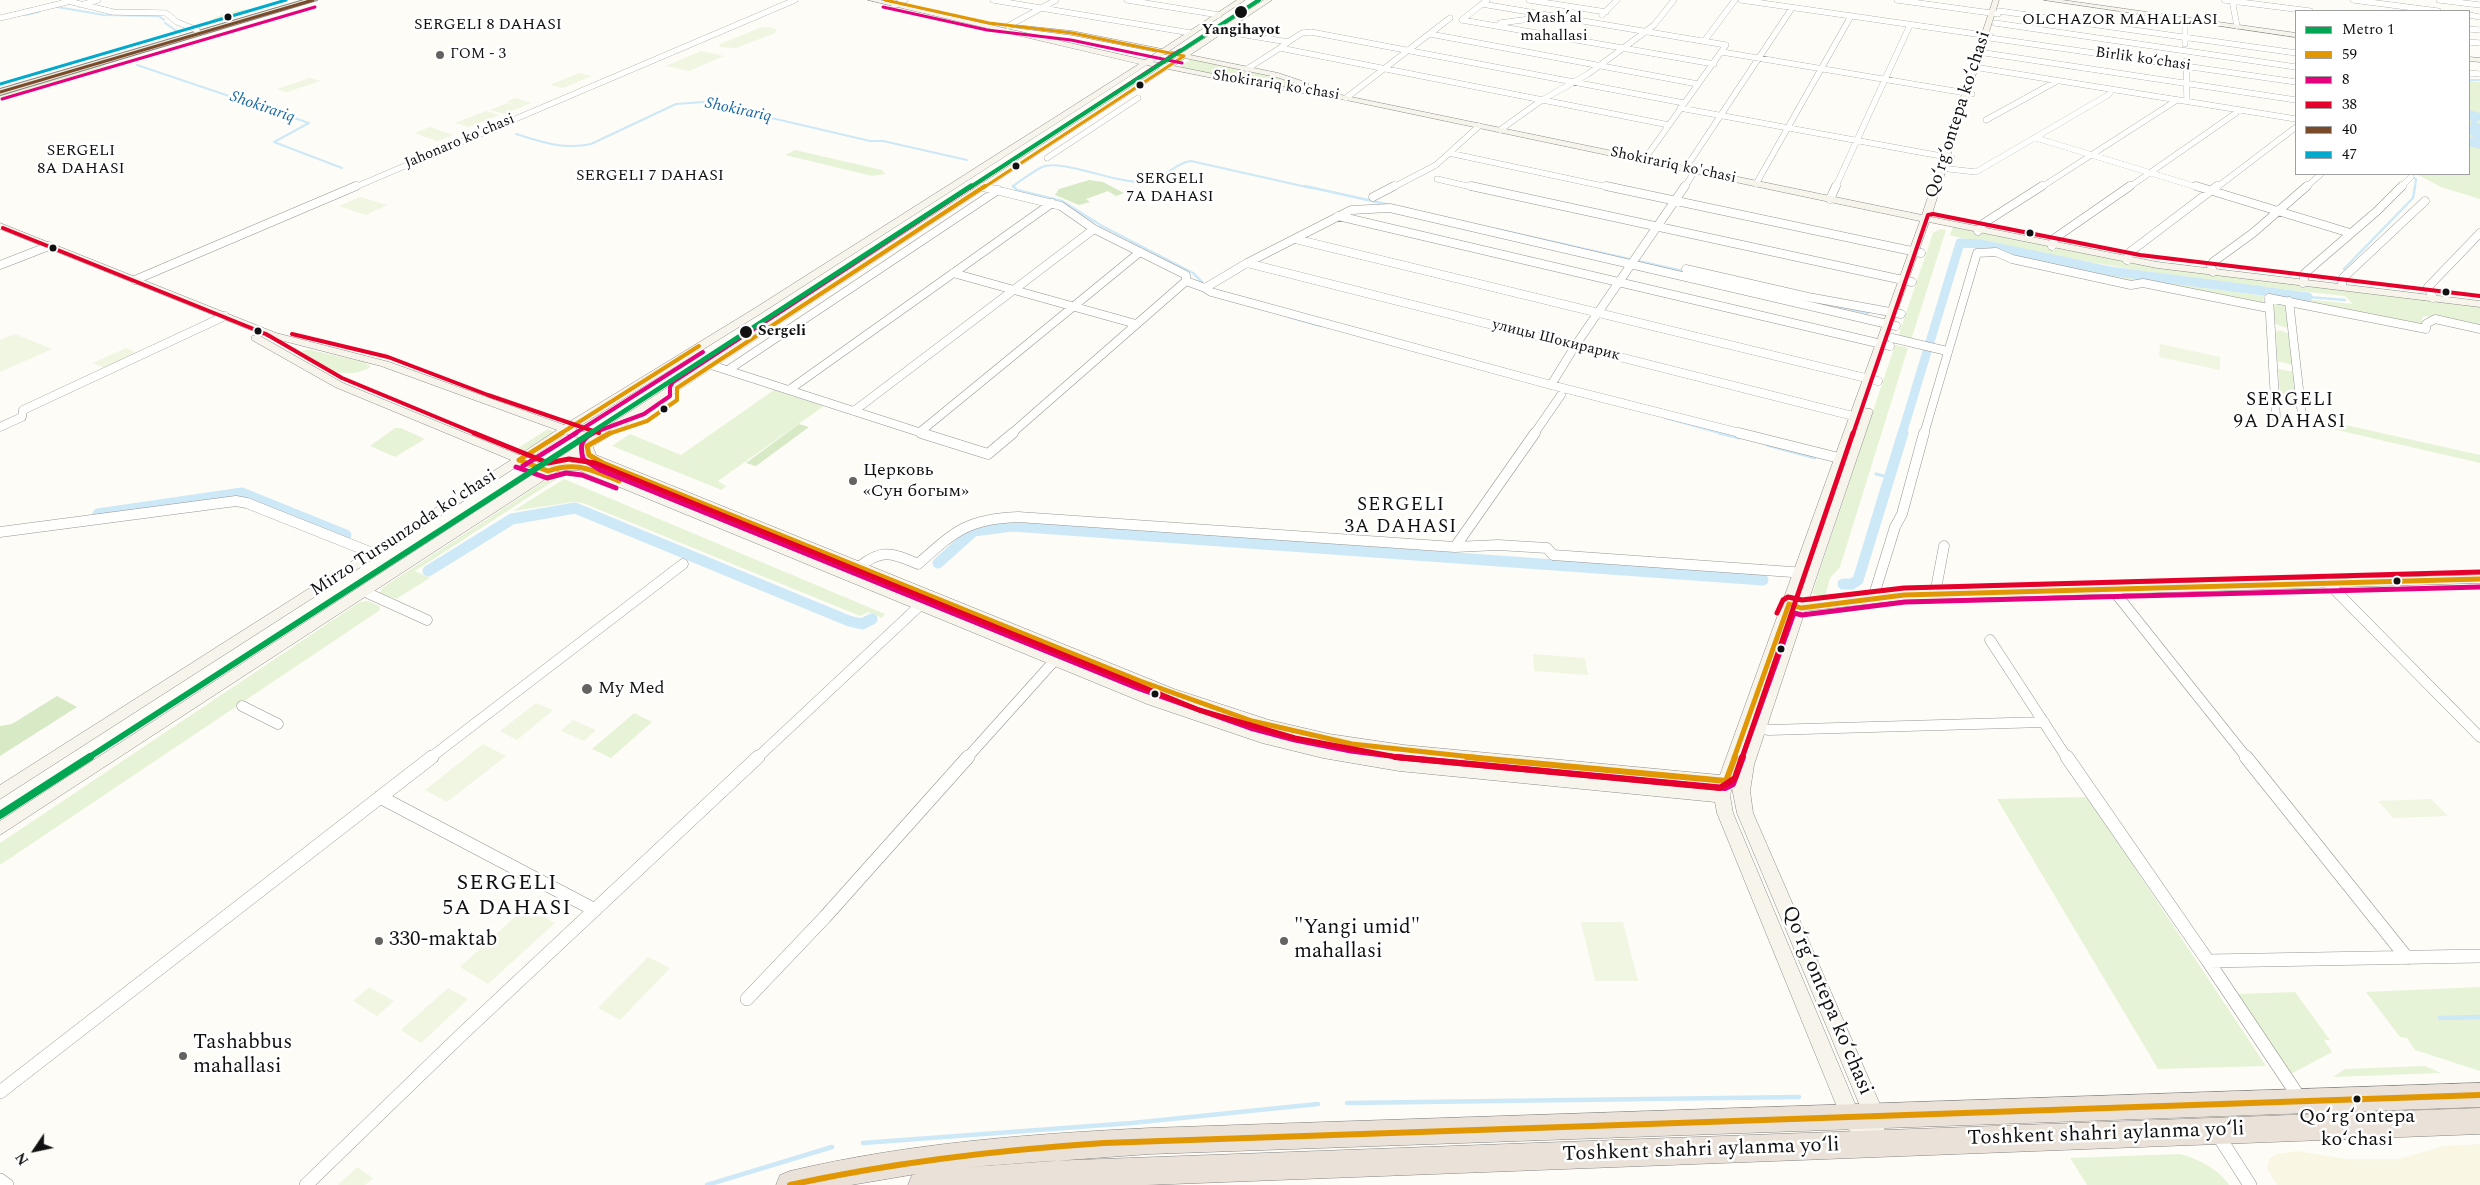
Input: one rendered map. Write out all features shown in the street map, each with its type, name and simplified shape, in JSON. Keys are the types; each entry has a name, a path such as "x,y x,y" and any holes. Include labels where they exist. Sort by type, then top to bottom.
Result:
{"highway":[{"name":"Toshkent shahri aylanma yoʻli","path":"790,1185 839,1172 939,1156 1044,1147 1150,1141 2480,1095"},
{"name":"Toshkent shahri aylanma yoʻli","path":"922,1185 1049,1175 2480,1121"},
{"path":"1333,1135 1326,1142 1324,1150 1327,1158 1335,1165"},
{"path":"1149,1171 1156,1165 1158,1157 1156,1147 1150,1141"}],"main road":[{"path":"0,92 299,0"},
{"path":"0,88 310,0"},
{"name":"Shokirariq ko'chasi","path":"871,0 899,3 1146,63 1263,86 1308,90 1348,97 2127,259 2432,296"},
{"name":"Shokirariq ko'chasi","path":"885,0 1008,26 1072,33 1196,57 1348,97 1479,126 1501,129"},
{"name":"Mirzo Tursunzoda ko'chasi","path":"0,793 413,530 566,429 855,249 1242,0"},
{"name":"Mirzo Tursunzoda ko'chasi","path":"0,829 1269,0"},
{"name":"Qoʻrgʻontepa koʻchasi","path":"1969,93 1980,68 1988,37 1994,23 1996,0"},
{"name":"Qoʻrgʻontepa koʻchasi","path":"1929,219 1996,12 2002,0"},
{"path":"2047,0 2086,3"},
{"path":"2060,0 2295,34"},
{"path":"1058,120 1070,121 1075,126"},
{"name":"Qoʻrgʻontepa koʻchasi","path":"1874,1144 1863,1116 1744,862 1725,813 1730,786 1795,606 1873,380 1888,343 1892,325 1917,252 1948,169 1949,157"},
{"name":"Shokirariq ko'chasi","path":"1685,168 1757,183"},
{"path":"0,226 220,319 285,340 385,364 484,402 566,429 592,443 589,455 596,460 859,567 925,600 1055,660 1197,717 1262,737 1323,752 1399,765 1730,786"},
{"path":"0,235 129,282"},
{"path":"855,249 856,254 862,256 877,256"},
{"name":"Shokirariq ko'chasi","path":"2303,281 2342,284 2480,302"},
{"path":"220,319 264,341 339,385 519,460 552,469 578,466 592,470 925,600 1169,693 1236,716 1298,733 1404,751 1730,786"},
{"path":"413,530 437,531 440,541"},
{"path":"1795,606 1935,594 2480,579"},
{"name":"Qoʻrgʻontepa koʻchasi","path":"1730,786 1759,728 1795,606"}],"street":[{"path":"80,5 98,0"},
{"name":"Jahonaro ko'chasi","path":"129,282 795,0"},
{"path":"993,0 1191,33"},
{"path":"1008,26 1056,0"},
{"path":"1127,0 1219,15"},
{"path":"1529,0 1606,12"},
{"path":"1595,22 1617,0"},
{"path":"1501,129 1542,100 1575,82 1647,30 1674,0"},
{"path":"1705,40 1735,0"},
{"name":"Birlik koʻchasi","path":"1741,0 2295,82"},
{"path":"1897,0 2295,53"},
{"path":"2224,0 2302,10"},
{"path":"2353,0 2431,10"},
{"path":"2439,0 2480,5"},
{"path":"0,18 66,1 113,12 166,13 178,22 197,30"},
{"path":"2232,1 2236,25"},
{"path":"1644,159 1714,64 1726,45 1484,2 1462,20 1714,64"},
{"path":"1685,168 1792,8"},
{"path":"0,14 9,16"},
{"path":"1489,25 1545,18 1551,15"},
{"path":"1757,183 1851,16"},
{"path":"1348,97 1450,18"},
{"path":"2185,18 2187,101"},
{"path":"1994,23 2295,67"},
{"path":"1830,198 1910,24"},
{"path":"1247,69 1302,33 1311,32 1575,82 1721,116 1949,157"},
{"path":"1234,33 1288,42"},
{"path":"1430,34 1698,84"},
{"path":"1280,48 1669,125"},
{"path":"1722,52 1969,93"},
{"path":"1985,53 2295,100"},
{"path":"1980,68 2295,119"},
{"path":"1986,120 2057,81"},
{"path":"1948,169 1976,172 2108,95 2112,90"},
{"path":"1047,158 1138,98"},
{"path":"1978,229 2177,100"},
{"path":"2052,244 2055,238 2236,113"},
{"path":"1479,126 1436,165 1373,197 1392,206 1633,261 1892,325"},
{"path":"2127,259 2130,252 2295,127"},
{"path":"2036,138 2350,233"},
{"path":"1449,154 1917,252"},
{"path":"1551,385 1618,282 1695,171"},
{"path":"2213,270 2211,266 2213,262 2253,233 2321,175"},
{"path":"2303,281 2305,273 2411,177"},
{"path":"1437,179 1908,281"},
{"path":"983,187 1061,206 1094,229 1186,275 1190,283 1204,287 1211,292 1551,385 1845,460"},
{"path":"728,370 998,190"},
{"path":"2342,284 2343,278 2424,201"},
{"path":"789,390 1052,203"},
{"path":"1204,287 1246,263 1338,216 1358,208 1392,206"},
{"path":"1338,216 1888,343 1918,344 1947,351"},
{"path":"854,411 1094,229"},
{"path":"2432,296 2428,287 2480,233"},
{"path":"1295,239 1873,380"},
{"path":"0,265 50,246"},
{"path":"1873,598 1908,496 1947,351 1976,255 1982,251 2131,285 2143,283 2268,308"},
{"path":"920,432 1140,252"},
{"path":"1633,261 1896,313"},
{"name":"улицы Шокирарик","path":"1246,263 1860,418"},
{"path":"953,273 1136,324"},
{"path":"711,365 988,454 1136,324 1190,283"},
{"path":"2276,417 2268,308 2269,298 2426,329 2426,324 2435,319 2447,320 2480,329"},
{"path":"2289,301 2303,424"},
{"path":"0,427 22,417 23,410 220,319"},
{"path":"1455,547 1561,395"},
{"path":"1,533 236,501 248,503 375,554"},
{"path":"859,567 878,553 889,552 918,564 962,526 979,520 1006,517 1455,547 1498,545 1547,548 1553,555 1806,573"},
{"path":"1935,594 1944,546"},
{"path":"0,1092 606,620 683,564"},
{"path":"2328,583 2480,737"},
{"path":"2113,590 2407,958"},
{"path":"363,591 428,620"},
{"path":"306,1185 925,600"},
{"path":"1990,640 2303,1102"},
{"path":"747,999 825,917 915,813 1055,660"},
{"path":"242,706 278,724"},
{"path":"1759,728 1775,730 2044,722"},
{"path":"380,797 595,910"},
{"path":"2208,961 2480,956"},
{"path":"2216,1132 2250,1185"},
{"path":"0,1180 7,1185"}],"shaded area":[{"path":"2480,1144 2480,1185 2277,1185 2267,1169 2269,1159 2276,1154 2297,1151 2346,1159 2398,1159 2444,1146"}],"green space":[{"path":"267,8 204,26 225,14 242,10"},
{"path":"769,27 776,29 775,33 736,48 719,47 720,44 759,28"},
{"path":"701,51 724,56 689,71 666,66"},
{"path":"1191,59 1278,77 1308,89 1265,85 1180,67"},
{"path":"111,65 0,98 0,95 96,66"},
{"path":"579,73 592,76 563,88 550,85"},
{"path":"310,78 320,81 287,92 277,89"},
{"path":"2470,81 2480,82 2480,199 2441,187 2418,175 2470,175"},
{"path":"515,98 531,103 504,114 490,110 507,103 518,106 507,102"},
{"path":"486,111 499,115 469,127 455,123"},
{"path":"430,127 453,135 437,141 414,133"},
{"path":"795,150 882,170 885,174 872,176 785,155"},
{"path":"1089,180 1103,182 1124,193 1116,196 1108,191 1086,199 1090,202 1079,205 1055,195 1059,189"},
{"path":"360,197 387,205 366,215 339,206"},
{"path":"1953,227 2137,264 2480,306 2480,328 2444,318 2424,316 2422,318 2424,325 2417,326 2266,295 2353,304 2345,296 2220,282 2055,256 1950,235"},
{"path":"1941,229 1946,230 1912,337 1909,340 1902,338 1899,334 1933,233"},
{"path":"2011,254 2105,274 2264,296 2263,306 2135,280 2131,283 2023,260"},
{"path":"2272,302 2287,305 2290,327 2275,324"},
{"path":"2280,330 2290,334 2293,365 2277,361 2276,332"},
{"path":"15,334 52,349 0,372 0,340"},
{"path":"2160,344 2220,357 2220,370 2159,357"},
{"path":"1895,345 1908,348 1840,567 1830,578 1825,597 1812,594"},
{"path":"126,348 137,353 104,368 93,363"},
{"path":"303,350 311,350 364,362 371,367 352,373 333,372 315,365 298,355"},
{"path":"2278,369 2294,372 2296,399 2280,395"},
{"path":"774,390 824,406 718,481 726,486 722,490 612,446 630,434 681,455"},
{"path":"2323,420 2480,455 2480,463 2324,427"},
{"path":"799,424 809,427 756,466 746,463"},
{"path":"395,428 401,428 425,439 395,457 370,446"},
{"path":"548,429 555,432 518,454 512,452"},
{"path":"569,471 415,571 430,578 396,599 380,593 382,588 545,481 557,474"},
{"path":"564,479 885,614 882,618 868,612 860,616 583,503 573,502 513,511"},
{"path":"368,601 379,606 380,610 0,865 0,843 360,602"},
{"path":"1533,654 1585,658 1588,675 1534,671"},
{"path":"57,696 77,707 0,756 0,726 12,724"},
{"path":"536,703 553,710 517,740 500,731"},
{"path":"634,713 652,722 611,758 592,749"},
{"path":"573,720 596,730 584,741 561,731"},
{"path":"483,744 506,756 447,802 425,790"},
{"path":"2088,797 2266,1066 2158,1069 1997,799"},
{"path":"2431,799 2448,816 2393,818 2378,801"},
{"path":"526,907 555,923 488,984 460,967"},
{"path":"1581,922 1623,922 1638,981 1595,981"},
{"path":"648,957 670,968 620,1020 598,1008"},
{"path":"369,987 394,1001 377,1016 353,1001"},
{"path":"2480,987 2480,1071 2415,1050 2407,1038 2400,1037 2366,992"},
{"path":"448,988 468,999 421,1043 401,1030"},
{"path":"2295,992 2330,1040 2324,1040 2332,1052 2291,1074 2238,994"},
{"path":"2425,1066 2441,1073 2333,1077 2345,1069"},
{"path":"2180,1154 2208,1165 2220,1174 2229,1185 2087,1185 2070,1158"},
{"path":"357,1167 373,1178 365,1185 338,1185"}],"water":[{"path":"2470,110 2480,113 2480,120 2476,122 2480,124 2480,149 2470,146 2470,138 2474,136 2470,134"}],"waterway":[{"name":"Shokirariq","path":"57,7 104,15 159,16 164,20"},
{"name":"Shokirariq","path":"25,15 39,12"},
{"name":"Shokirariq","path":"165,23 178,32"},
{"name":"Shokirariq","path":"137,65 309,123 274,142 342,168"},
{"path":"2470,80 2480,80"},
{"name":"Shokirariq","path":"516,134 562,146 581,146 591,144 676,104 703,102 870,141 883,141 967,160"},
{"path":"1211,295 1198,288 1202,282 1193,273 1102,226 1062,201 1017,190 1013,186 1042,167 1051,165 1121,180 1147,182 1153,181 1179,165 1191,161 1311,188"},
{"path":"2410,175 2416,179 2415,188"},
{"path":"1305,186 1390,205"},
{"path":"2344,269 2413,198 2415,186"},
{"path":"1496,229 1687,272"},
{"path":"1902,434 1960,243 1980,244 2110,271 2308,297"},
{"path":"2308,297 2345,300"},
{"path":"1837,306 1868,313"},
{"path":"1289,317 1321,326"},
{"path":"1666,418 1724,434"},
{"path":"1719,433 1739,438"},
{"path":"1843,584 1852,584 1858,580 1903,433"},
{"path":"1767,445 1815,458"},
{"path":"1876,474 1888,477"},
{"path":"98,514 242,493 346,535"},
{"path":"428,571 512,519 575,508 849,621 862,624 872,619"},
{"path":"938,563 974,531 1012,526 1763,580"},
{"path":"2440,1018 2480,1017"},
{"path":"1347,1103 1799,1097"},
{"path":"863,1143 1132,1123 1318,1104"},
{"path":"707,1185 832,1147"}],"metro line":[{"name":"1","path":"0,815 1259,0"}],"transit line":[{"name":"47","path":"0,84 286,0"},
{"name":"40","path":"0,92 313,0"},
{"name":"59","path":"885,0 989,23 1072,33 1184,56"},
{"name":"8","path":"2,99 315,7"},
{"name":"8","path":"883,7 987,30 1071,40 1182,63"},
{"name":"8","path":"1180,50 673,382 670,387 670,396 651,410 590,434 583,439 580,446 583,459 600,470 1137,688 1250,728 1295,740 1351,751 1435,762 1725,788 1733,784 1794,613 1802,615 1905,602 2480,587"},
{"name":"59","path":"1184,56 677,388 677,400 647,421 609,433 587,446 589,455 603,463 1140,681 1252,721 1297,733 1352,744 1435,754 1726,781 1789,604 1801,608 1904,595 2480,579"},
{"name":"38","path":"3,228 266,334 342,378 548,463 569,459 595,463 1199,710 1295,738 1400,758 1720,788 1735,778 1928,215 1933,214 2140,255 2480,296"},
{"name":"38","path":"292,334 388,357 488,395 599,433"},
{"name":"59","path":"519,460 699,346"},
{"name":"8","path":"523,466 703,352"},
{"name":"59","path":"519,460 548,471 565,465 584,467 619,481"},
{"name":"8","path":"516,467 547,478 566,473 582,475 616,488"},
{"name":"38","path":"1777,613 1783,600 1788,597 1802,600 1904,588 2480,572"},
{"name":"59","path":"790,1185 829,1176 946,1157 1104,1143 2480,1095"}],"place":[{"name":"Yangihayot","path":"1241,12"},
{"name":"ГОМ - 3","path":"440,55"},
{"name":"Sergeli","path":"746,332"},
{"name":"Церковь «Сун богым»","path":"853,481"},
{"name":"My Med","path":"587,689"},
{"name":"330-maktab","path":"379,941"},
{"name":"\"Yangi umid\" mahallasi","path":"1284,941"},
{"name":"Tashabbus mahallasi","path":"183,1056"},
{"name":"Qoʻrgʻontepa koʻchasi","path":"2357,1099"}],"district":[{"name":"OLCHAZOR MAHALLASI","path":"2120,21"},
{"name":"SERGELI 8 DAHASI","path":"488,26"},
{"name":"Mashʼal mahallasi","path":"1554,28"},
{"name":"SERGELI 8A DAHASI","path":"81,161"},
{"name":"SERGELI 7 DAHASI","path":"650,177"},
{"name":"SERGELI 7A DAHASI","path":"1170,189"},
{"name":"SERGELI 9A DAHASI","path":"2290,412"},
{"name":"SERGELI 3A DAHASI","path":"1401,517"},
{"name":"SERGELI 5A DAHASI","path":"507,898"}]}
